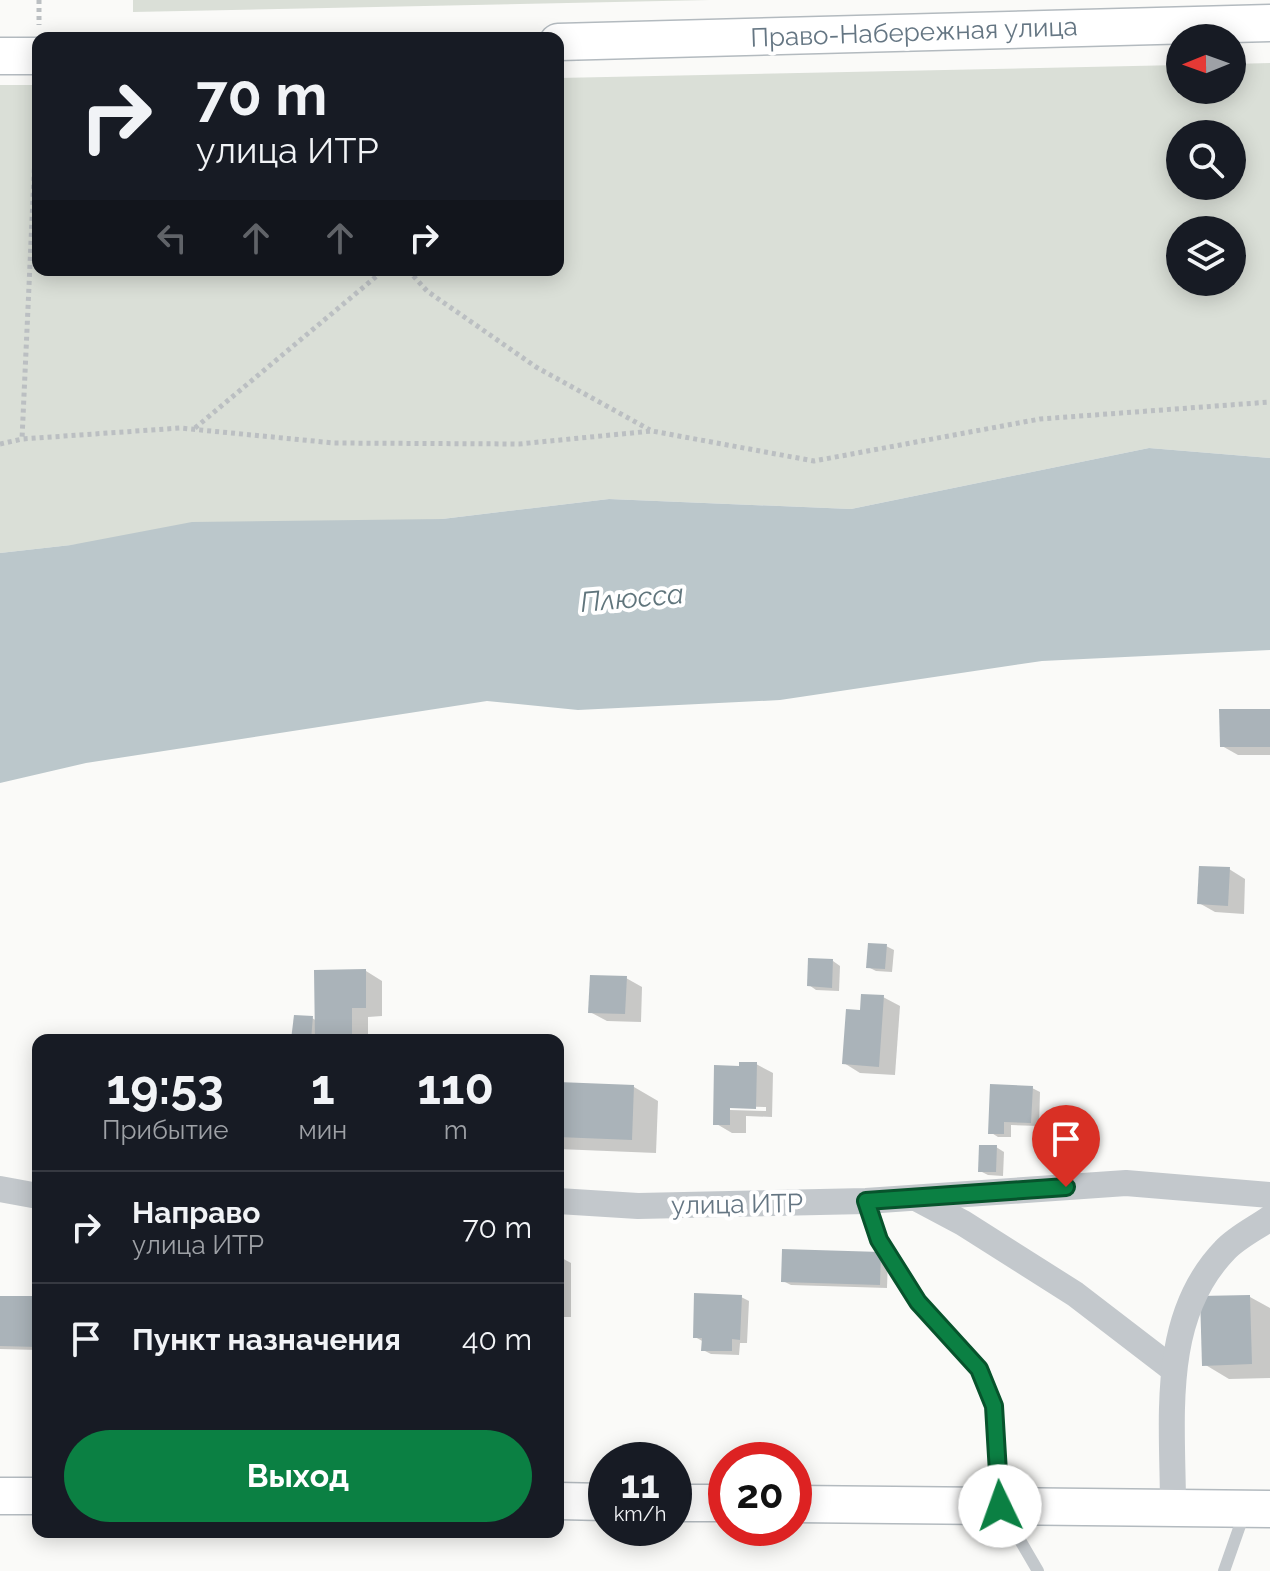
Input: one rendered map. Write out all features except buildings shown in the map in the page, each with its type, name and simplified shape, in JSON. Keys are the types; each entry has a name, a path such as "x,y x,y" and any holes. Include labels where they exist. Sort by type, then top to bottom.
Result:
{"street":[{"name":"Право-Набережная улица","path":"564,42 1270,23"},
{"path":"0,56 32,56"},
{"name":"улица ИТР","path":"564,1201 638,1206 866,1201 1126,1183 1270,1195"},
{"path":"0,1189 32,1195"},
{"path":"916,1198 963,1223 1075,1294 1174,1374"},
{"path":"1173,1508 1174,1374 1181,1326 1196,1288 1226,1249 1270,1218"},
{"path":"0,1496 32,1496"},
{"path":"564,1501 588,1502"},
{"path":"812,1504 1258,1508"}],"lane":[{"path":"866,1201 879,1240 918,1302 979,1369 994,1406 1000,1506 1038,1571"},
{"path":"1224,1571 1258,1508"}],"path":[{"path":"39,0 39,32"},
{"path":"22,439 32,227"},
{"path":"194,429 377,276"},
{"path":"413,276 427,291 536,367 652,431"},
{"path":"0,444 22,439 194,429 334,443 519,444 652,431 814,461 1040,419 1270,402"}],"shaded area":[{"path":"133,0 710,0 133,12"},
{"path":"1270,63 1270,458 1149,448 851,509 609,499 442,519 71,545 0,553 0,85 32,85 32,276 564,276 564,78 1166,65 1166,104 1246,104 1246,64"}],"water":[{"name":"Плюсса","path":"1149,448 1270,458 1270,650 1042,661 780,700 578,710 487,701 86,763 0,783 0,553 71,545 192,522 442,519 609,499 851,509"}],"route":[{"path":"1000,1506 994,1406 979,1369 918,1302 879,1240 866,1201 1066,1187"}]}
